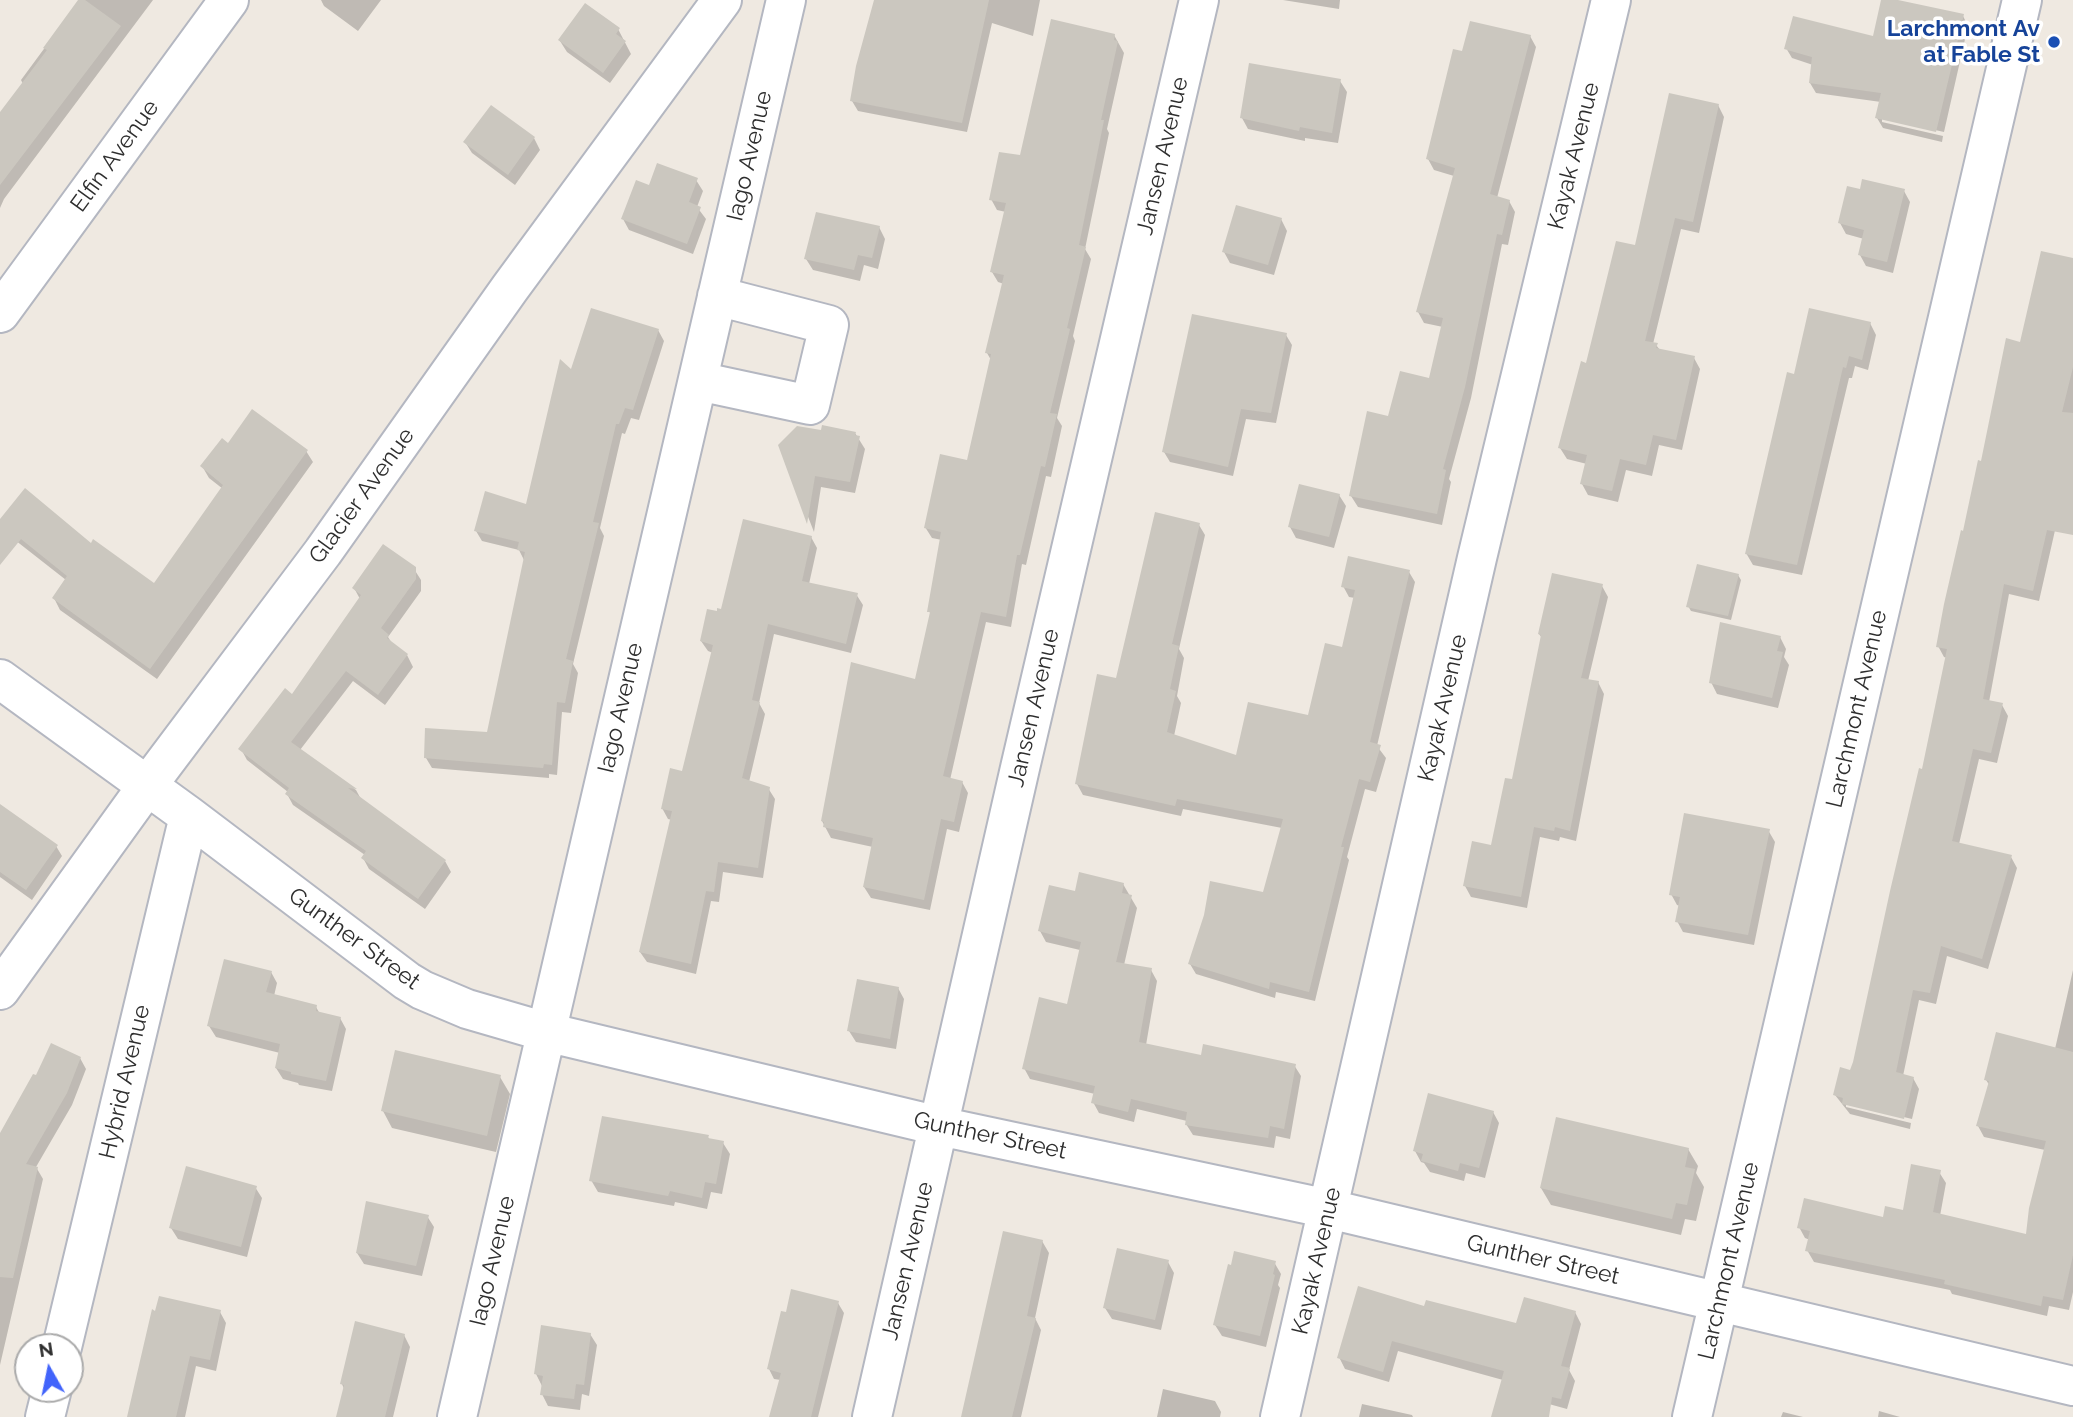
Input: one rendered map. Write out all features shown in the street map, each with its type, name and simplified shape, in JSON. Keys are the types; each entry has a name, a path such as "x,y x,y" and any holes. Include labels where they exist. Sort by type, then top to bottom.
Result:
{"street":[{"name":"Elfin Avenue","path":"0,313 229,0"},
{"name":"Glacier Avenue","path":"0,990 146,786 323,552 510,288 722,0"},
{"name":"Iago Avenue","path":"457,1417 786,0"},
{"name":"Jansen Avenue","path":"872,1417 1199,0"},
{"name":"Kayak Avenue","path":"1280,1417 1477,558 1611,0"},
{"name":"Larchmont Avenue","path":"1692,1417 2022,0"},
{"path":"698,380 810,405 829,325 717,296"},
{"name":"Gunther Street","path":"0,679 422,990 467,1009 546,1032 939,1126 1329,1209 2073,1386"},
{"name":"Hybrid Avenue","path":"65,1333 189,816"}],"building":[{"path":"78,0 85,0 121,26 0,185 0,112 47,50 43,48"},
{"path":"874,0 989,0 962,123 850,101 856,66"},
{"path":"1881,0 1898,0 1964,14 1936,132 1875,118 1881,93 1809,83 1812,57 1784,49 1793,16 1873,36"},
{"path":"585,3 620,28 616,34 626,41 603,73 558,40"},
{"path":"1051,19 1115,34 1114,40 1118,41 1079,245 1086,247 1050,413 1057,414 1045,467 1041,466 1020,555 1017,555 1006,617 981,612 943,776 963,781 954,822 941,819 924,900 863,887 873,838 823,827 824,822 821,821 851,662 915,679 930,612 927,612 941,532 924,528 940,454 967,460 991,354 985,353 1004,275 990,272 1006,203 989,200 999,152 1020,155"},
{"path":"1470,21 1531,35 1490,194 1510,200 1502,235 1497,234 1465,387 1443,469 1446,470 1437,514 1349,496 1367,411 1388,416 1400,371 1429,378 1443,318 1416,312 1455,168 1426,159 1453,49 1462,51"},
{"path":"1249,63 1341,79 1332,133 1300,127 1299,131 1240,118"},
{"path":"1669,93 1719,104 1693,222 1675,218 1645,341 1658,343 1656,348 1695,356 1676,440 1653,435 1646,465 1620,459 1612,491 1580,484 1587,455 1558,448 1581,361 1586,363 1616,241 1635,245"},
{"path":"491,105 535,137 508,175 463,142"},
{"path":"657,163 698,178 689,202 701,207 687,244 621,219 636,180 649,185"},
{"path":"1862,179 1905,189 1887,262 1858,255 1864,230 1838,223 1847,186 1860,189"},
{"path":"1236,205 1282,218 1268,265 1222,252"},
{"path":"816,212 880,226 872,258 858,255 854,270 804,259"},
{"path":"2041,251 2073,258 2073,367 2062,412 2073,413 2073,535 2047,530 2033,591 2004,584 1983,699 2003,703 1991,753 1973,749 1952,841 2012,855 1982,959 1941,946 1930,993 1913,990 1896,1072 1914,1077 1904,1119 1842,1104 1843,1098 1833,1095 1840,1067 1850,1070 1853,1062 1890,891 1919,768 1922,769 1947,649 1936,647 1944,604 1978,460 1981,461 2006,338 2020,342"},
{"path":"591,308 659,329 633,410 625,408 619,424 616,424 593,522 599,523 566,659 573,661 565,703 557,702 552,765 544,764 543,768 424,758 425,728 487,732 525,552 517,550 519,542 474,531 485,491 526,504 560,359 571,369"},
{"path":"1809,308 1871,322 1862,360 1849,356 1846,368 1843,367 1797,565 1745,554 1787,372 1794,374"},
{"path":"1192,314 1287,333 1271,413 1241,409 1228,467 1162,452"},
{"path":"252,409 308,450 150,669 52,598 67,576 21,539 0,565 0,519 25,488 91,543 93,539 154,583 223,485 200,466 222,438 228,443"},
{"path":"822,425 856,432 855,435 860,436 850,482 815,476 807,524 778,445 797,426 821,430"},
{"path":"1299,484 1340,494 1329,537 1288,527"},
{"path":"1155,512 1200,523 1172,644 1179,646 1170,689 1176,691 1167,732 1236,755 1248,702 1308,715 1325,643 1342,647 1355,590 1341,587 1348,556 1410,570 1370,742 1381,745 1370,782 1359,779 1309,992 1270,982 1269,989 1188,964 1204,915 1210,881 1263,892 1283,819 1177,799 1175,806 1075,784 1097,674 1116,678"},
{"path":"743,519 812,536 802,581 858,593 846,644 768,624 752,700 760,702 742,778 770,787 758,868 718,862 714,892 706,891 691,964 639,952 672,811 661,809 670,768 682,771 713,645 700,641 707,609 721,609"},
{"path":"383,544 416,567 416,579 381,628 389,635 387,638 408,654 378,695 346,671 291,742 357,789 348,788 446,860 418,899 361,858 366,851 285,794 289,788 238,749 285,688 292,694 361,595 352,588"},
{"path":"1697,564 1739,574 1728,616 1686,607"},
{"path":"1552,573 1603,584 1581,678 1599,681 1570,831 1555,827 1554,831 1534,827 1521,897 1463,886 1472,841 1491,845 1505,778 1512,779 1541,635 1538,634"},
{"path":"1720,622 1781,636 1777,651 1783,652 1772,698 1709,683"},
{"path":"0,804 58,845 26,890 0,872"},
{"path":"1684,813 1770,829 1748,935 1675,922 1680,897 1669,895"},
{"path":"1079,872 1124,883 1122,893 1132,895 1116,962 1152,968 1139,1042 1201,1055 1203,1044 1296,1064 1284,1129 1270,1126 1268,1138 1185,1125 1187,1112 1131,1099 1128,1112 1091,1103 1095,1086 1022,1069 1039,997 1067,1004 1081,942 1038,931 1049,885 1075,891"},
{"path":"224,959 272,971 266,992 317,1005 316,1011 341,1017 326,1081 275,1068 280,1044 207,1026"},
{"path":"857,979 899,987 890,1039 847,1031"},
{"path":"1996,1032 2073,1052 2073,1255 2063,1300 2043,1296 2041,1306 1944,1284 1945,1280 1805,1251 1810,1231 1797,1228 1804,1198 1883,1217 1885,1206 1903,1210 1911,1164 1941,1170 1933,1212 2026,1234 2029,1208 2046,1141 1976,1126 1989,1081 1984,1080"},
{"path":"51,1043 81,1057 67,1093 26,1164 38,1167 13,1278 0,1277 0,1133 33,1074 36,1075"},
{"path":"395,1050 501,1075 487,1136 381,1111"},
{"path":"1428,1093 1494,1111 1479,1168 1460,1163 1458,1171 1421,1161 1423,1154 1413,1151"},
{"path":"602,1116 709,1135 708,1138 724,1141 716,1184 705,1182 702,1198 670,1191 668,1196 589,1181"},
{"path":"1556,1117 1689,1148 1685,1167 1695,1169 1687,1205 1676,1203 1672,1219 1540,1188"},
{"path":"186,1166 257,1186 241,1247 169,1228"},
{"path":"366,1201 429,1215 416,1266 356,1253"},
{"path":"1003,1231 1043,1240 1027,1316 1036,1318 1012,1417 961,1417"},
{"path":"1117,1248 1169,1260 1155,1320 1103,1308"},
{"path":"1234,1251 1276,1261 1260,1336 1213,1325 1228,1264 1231,1265"},
{"path":"1358,1286 1424,1306 1426,1300 1516,1323 1524,1297 1576,1311 1561,1366 1570,1368 1561,1399 1552,1397 1549,1417 1491,1417 1504,1371 1392,1341 1383,1372 1337,1358"},
{"path":"791,1289 839,1301 811,1417 769,1417 781,1373 767,1369 781,1311 786,1312"},
{"path":"159,1296 221,1310 210,1360 190,1356 176,1417 127,1417 152,1309 155,1311"},
{"path":"355,1321 405,1334 385,1417 336,1417 344,1385 340,1384"},
{"path":"541,1325 591,1333 584,1385 576,1384 574,1399 540,1395 543,1376 534,1374"}],"place":[{"name":"Larchmont Av at Fable St","path":"2054,42"}]}
